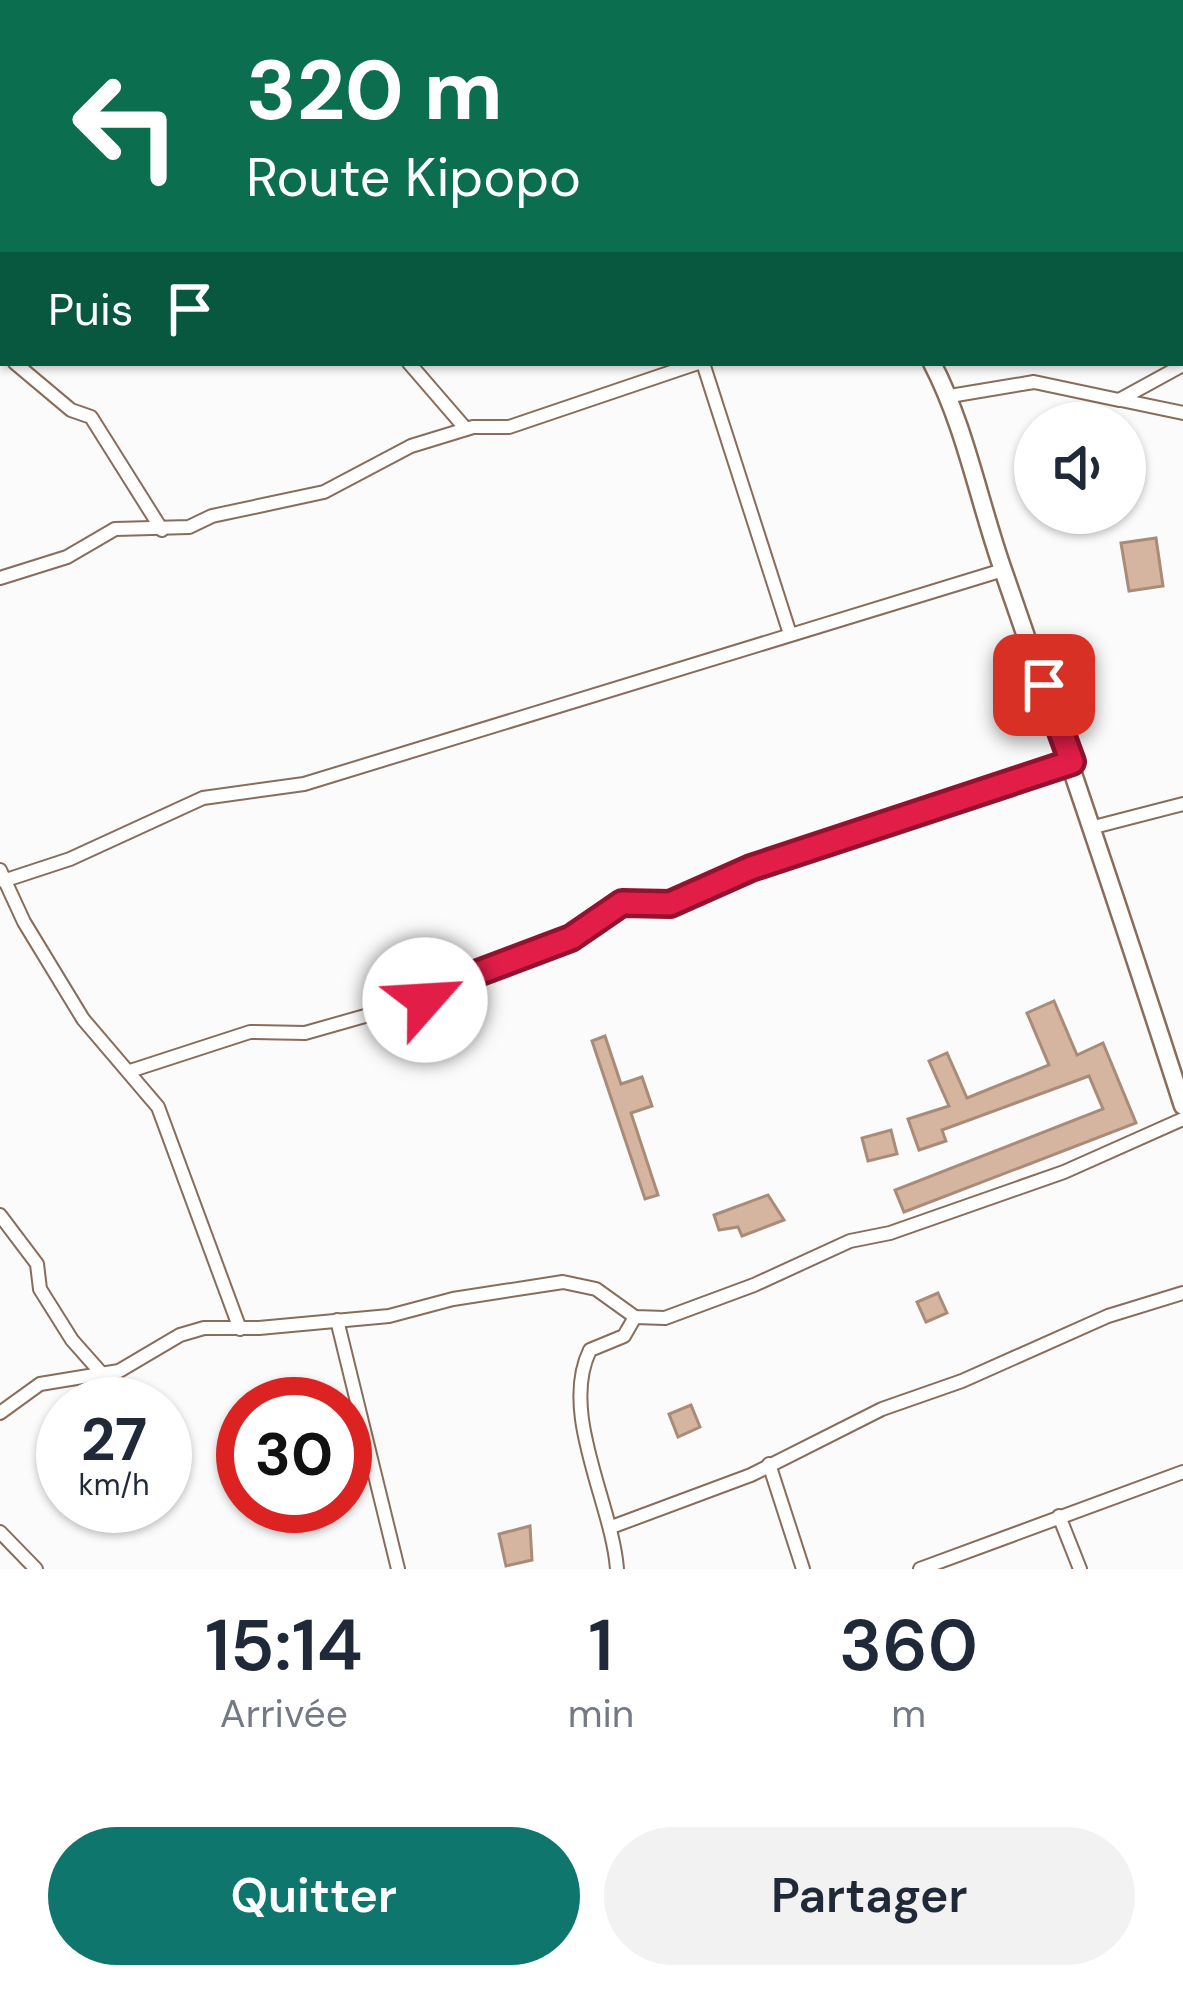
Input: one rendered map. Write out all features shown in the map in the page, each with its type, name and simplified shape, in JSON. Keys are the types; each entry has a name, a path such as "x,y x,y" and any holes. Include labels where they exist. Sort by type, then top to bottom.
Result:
{"main road":[{"path":"934,366 950,397 1003,570 1094,827 1183,1106"}],"street":[{"path":"19,366 71,410 91,417 162,530"},
{"path":"412,366 466,430"},
{"path":"701,366 790,634"},
{"path":"1119,400 1179,366"},
{"path":"0,578 68,557 115,529 162,530 324,492 411,446 466,430 509,427 662,367"},
{"path":"950,397 1034,382 1183,413"},
{"path":"240,1329 158,1107 82,1019 2,876 70,860 203,798 304,784 1003,570"},
{"path":"130,1071 250,1032 305,1033 425,1000 470,976 571,938 622,903 670,904 751,868 1072,762"},
{"path":"1094,827 1183,804"},
{"path":"0,1413 40,1384 103,1375 193,1330 389,1316 453,1299 563,1282 596,1288 635,1317 665,1318 754,1286 838,1245 1064,1172 1183,1119"},
{"path":"0,1215 37,1264 40,1288 72,1340 103,1375"},
{"path":"614,1526 655,1508 695,1499 882,1409 1108,1316 1183,1293"},
{"path":"617,1569 614,1526 585,1432 581,1366 590,1350 624,1336 635,1317"},
{"path":"337,1320 398,1569"},
{"path":"770,1465 803,1569"},
{"path":"920,1569 941,1566 1183,1472"},
{"path":"1060,1516 1080,1569"},
{"path":"0,1532 36,1569"}],"building":[{"path":"1156,538 1163,586 1129,591 1121,543"},
{"path":"1054,1001 1077,1055 1103,1043 1136,1123 904,1212 895,1190 1103,1109 1089,1076 942,1130 946,1141 919,1150 908,1119 949,1106 929,1061 947,1053 967,1098 1049,1065 1027,1013"},
{"path":"605,1036 621,1084 642,1077 652,1106 631,1113 658,1195 645,1199 592,1041"},
{"path":"891,1130 897,1154 868,1161 862,1138"},
{"path":"768,1195 784,1220 742,1236 738,1227 719,1230 714,1215"},
{"path":"938,1293 947,1313 926,1322 917,1302"},
{"path":"691,1405 700,1427 678,1437 669,1414"},
{"path":"530,1526 532,1560 506,1566 499,1534"}],"route":[{"path":"425,1000 451,984 571,938 622,903 642,899 670,904 751,868 1072,762 1044,685"}]}
